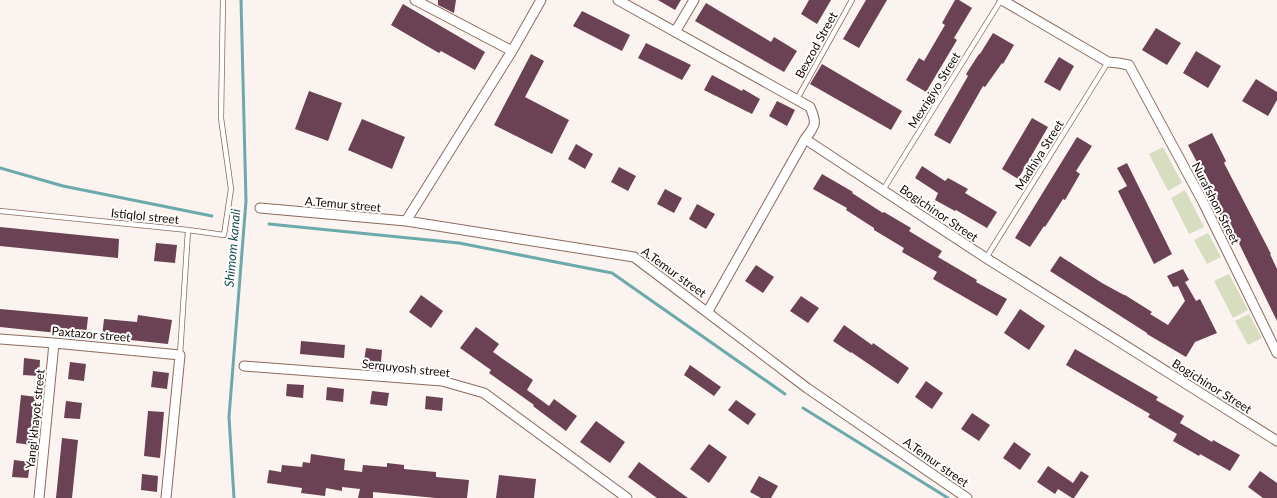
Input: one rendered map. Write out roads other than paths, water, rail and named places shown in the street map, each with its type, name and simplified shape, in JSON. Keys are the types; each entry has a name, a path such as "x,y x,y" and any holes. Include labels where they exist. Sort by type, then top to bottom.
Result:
{"street":[{"path":"415,0 427,4 512,51"},
{"path":"406,222 512,51 541,0"},
{"path":"618,0 797,99 810,107 814,118 814,127 805,139 708,311"},
{"path":"674,32 694,0"},
{"path":"1002,0 1108,62"},
{"name":"Nurafshon Street","path":"1108,62 1129,65 1203,202 1277,354"},
{"name":"Bogichinor Street","path":"805,139 986,258 1277,441"},
{"name":"A.Temur street","path":"260,208 406,222 634,257 708,311 807,388 967,498"},
{"name":"Paxtazor street","path":"0,339 180,354"},
{"name":"Yangi khayot street","path":"39,498 54,343"},
{"path":"166,498 180,354"},
{"name":"Serquyosh street","path":"244,366 442,381 484,393 628,498"}],"lane":[{"path":"188,230 224,235 231,188 221,118 223,0"},
{"name":"Bexzod Street","path":"797,99 852,0"},
{"name":"Mexrigiyo Street","path":"884,190 1002,0"},
{"name":"Madhiya Street","path":"986,258 1108,62"},
{"name":"Istiqlol street","path":"0,210 188,230 180,354"}],"waterway":[{"name":"Shimom kanali","path":"234,498 229,417 246,201 241,0"},
{"path":"0,168 63,186 212,216"},
{"path":"269,224 459,243 612,273 785,394"},
{"path":"803,408 948,498"}]}
